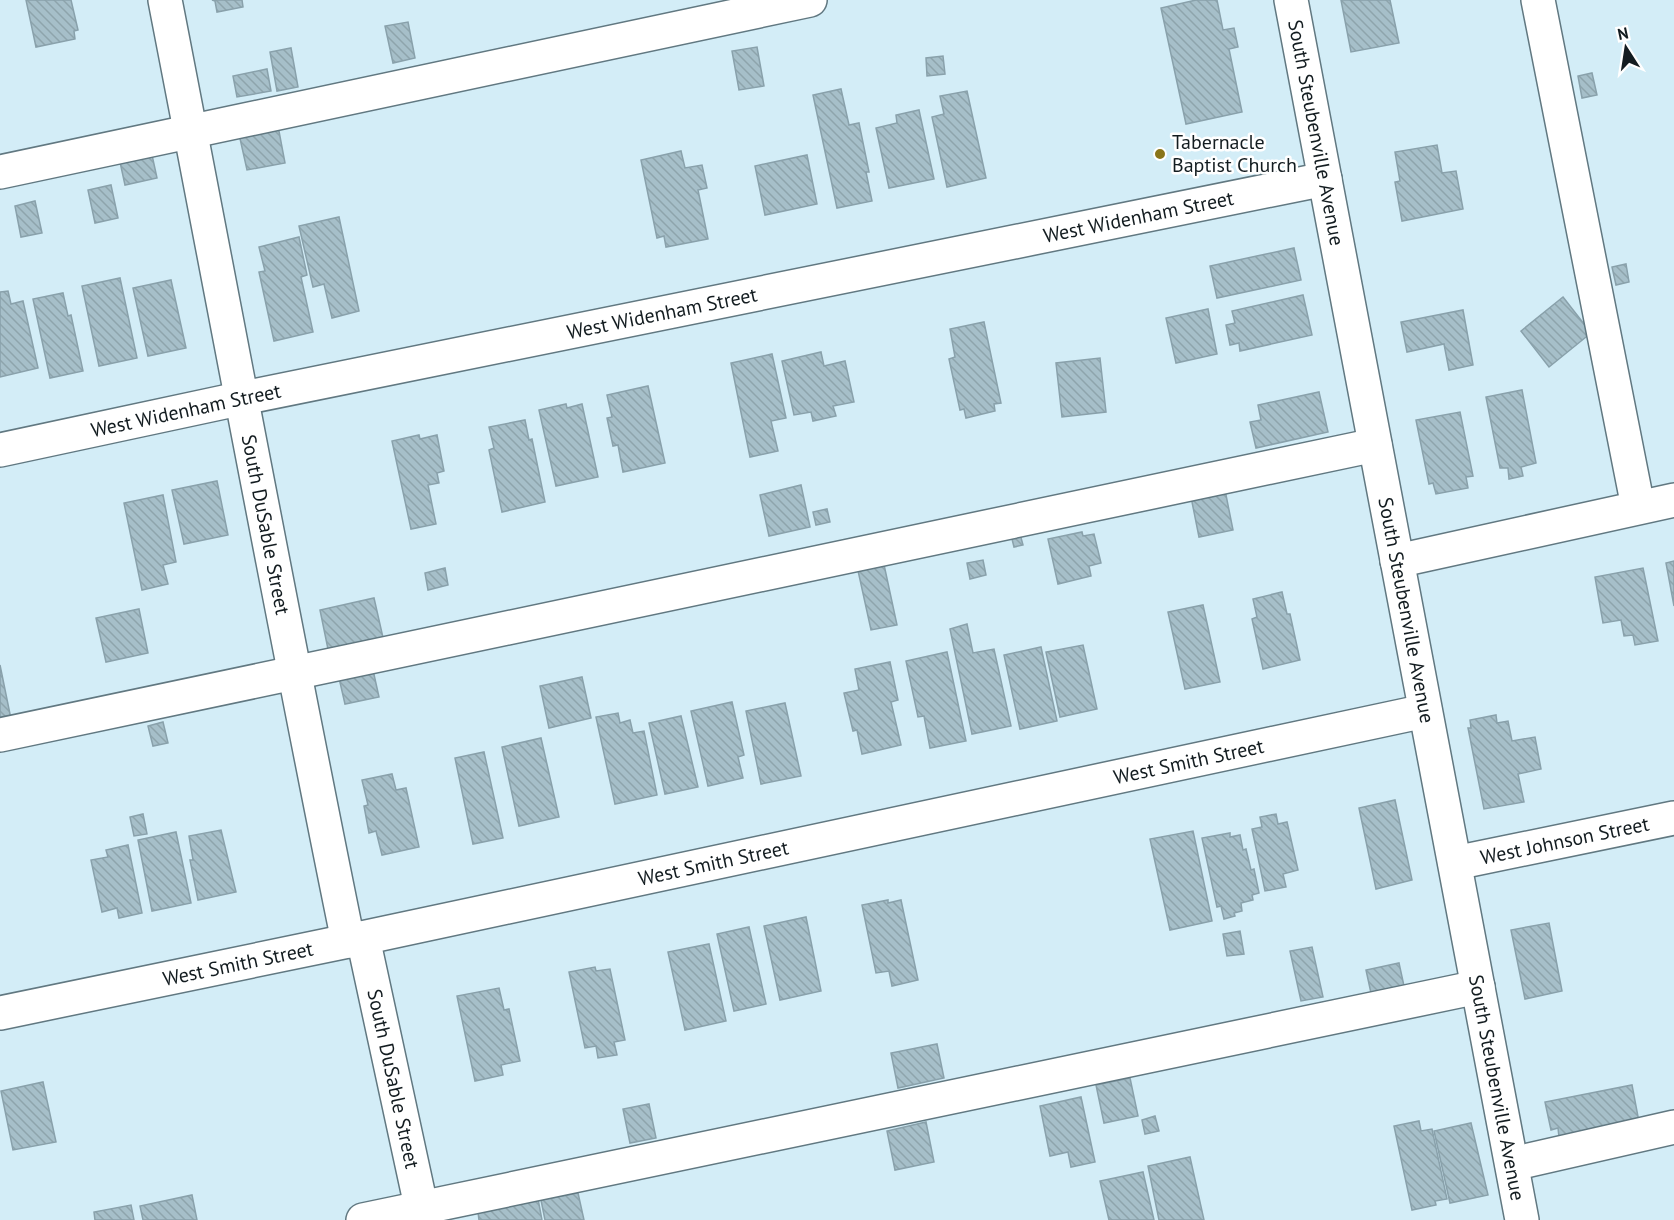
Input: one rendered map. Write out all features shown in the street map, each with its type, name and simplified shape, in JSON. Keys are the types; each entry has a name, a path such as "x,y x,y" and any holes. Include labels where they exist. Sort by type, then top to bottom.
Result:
{"street":[{"name":"South DuSable Street","path":"165,0 294,674 355,940 423,1214"},
{"path":"0,172 810,0"},
{"name":"South Steubenville Avenue","path":"1291,0 1522,1220"},
{"path":"1538,0 1638,507"},
{"name":"West Widenham Street","path":"0,450 243,398 1325,179"},
{"path":"0,735 1375,445"},
{"path":"1397,561 1674,500"},
{"name":"West Smith Street","path":"0,1013 355,940 1425,711"},
{"name":"West Johnson Street","path":"1455,863 1674,818"},
{"path":"363,1220 423,1214 1478,987"},
{"path":"1512,1164 1674,1127"}],"building":[{"path":"26,0 71,0 78,30 74,31 75,39 36,47"},
{"path":"212,0 242,0 243,7 217,12 215,1"},
{"path":"1196,0 1217,0 1223,30 1234,28 1238,47 1229,49 1242,112 1186,124 1161,8"},
{"path":"1341,0 1390,0 1399,43 1351,52"},
{"path":"408,22 415,58 393,63 385,26"},
{"path":"757,47 764,86 739,90 732,51"},
{"path":"291,48 298,87 277,91 270,52"},
{"path":"943,56 945,74 927,76 926,58"},
{"path":"267,69 271,91 237,97 233,76"},
{"path":"1592,73 1597,95 1582,98 1578,76"},
{"path":"841,89 849,125 859,123 869,172 866,172 872,201 837,208 813,95"},
{"path":"967,91 986,178 947,187 932,117 944,114 940,96"},
{"path":"919,110 934,179 889,188 876,128 897,123 896,115"},
{"path":"278,126 285,163 247,170 239,134"},
{"path":"1437,145 1442,173 1456,171 1463,209 1402,221 1395,182 1400,181 1395,152"},
{"path":"681,151 685,168 702,165 707,188 698,190 708,239 666,247 664,236 657,238 641,160"},
{"path":"152,155 157,178 125,185 120,162"},
{"path":"807,155 817,204 765,215 755,166"},
{"path":"111,185 118,218 95,223 88,190"},
{"path":"35,201 42,233 21,237 15,206"},
{"path":"339,217 359,311 332,318 324,284 313,287 299,226"},
{"path":"299,237 307,275 301,277 313,332 274,341 259,272 265,271 259,247"},
{"path":"1294,248 1301,280 1217,298 1210,266"},
{"path":"1626,264 1629,282 1616,285 1612,267"},
{"path":"120,278 137,358 99,366 82,286"},
{"path":"171,280 186,348 148,356 133,288"},
{"path":"8,291 11,304 23,301 38,368 0,377 0,292"},
{"path":"63,293 68,316 71,315 83,371 50,378 33,299"},
{"path":"1303,295 1312,335 1240,351 1239,343 1230,345 1226,325 1235,323 1232,311"},
{"path":"1563,297 1591,333 1549,367 1521,331"},
{"path":"1208,309 1217,354 1176,363 1166,318"},
{"path":"1463,310 1473,365 1449,370 1444,344 1407,352 1401,322"},
{"path":"984,322 1001,403 994,404 995,411 966,418 964,409 960,410 949,359 955,357 950,329"},
{"path":"821,352 824,366 845,361 854,402 833,406 836,416 813,421 811,412 794,415 782,361"},
{"path":"772,354 786,418 771,421 778,451 750,457 731,363"},
{"path":"1100,358 1106,412 1062,417 1056,363"},
{"path":"648,386 665,463 623,472 618,445 613,446 607,418 612,417 607,395"},
{"path":"1522,390 1536,463 1521,467 1523,476 1509,479 1508,468 1500,468 1486,397"},
{"path":"1319,392 1328,432 1256,448 1250,422 1261,420 1258,405"},
{"path":"566,404 567,408 582,404 598,477 556,486 539,410"},
{"path":"1460,412 1473,476 1466,477 1468,488 1436,494 1433,483 1429,484 1416,420"},
{"path":"525,420 529,440 532,439 545,502 502,512 489,450 494,448 489,427"},
{"path":"419,435 420,439 437,435 444,471 437,473 439,483 428,485 436,524 411,529 392,441"},
{"path":"217,481 228,535 184,544 172,490"},
{"path":"801,485 810,527 769,536 760,495"},
{"path":"1225,490 1233,530 1199,537 1191,497"},
{"path":"163,495 176,562 163,565 168,584 142,590 124,503"},
{"path":"827,509 830,522 816,525 813,512"},
{"path":"1082,532 1083,536 1094,534 1101,563 1089,566 1091,576 1058,584 1048,539"},
{"path":"1020,534 1023,545 1014,547 1011,535"},
{"path":"883,560 897,625 871,630 857,566"},
{"path":"983,560 986,575 970,579 967,563"},
{"path":"1674,561 1674,606 1666,563"},
{"path":"445,568 448,585 428,590 425,573"},
{"path":"1643,568 1658,641 1635,645 1633,635 1624,636 1621,620 1603,623 1595,577"},
{"path":"1282,592 1287,614 1290,614 1300,660 1263,669 1252,619 1257,617 1253,599"},
{"path":"374,598 384,642 329,654 320,610"},
{"path":"1203,605 1220,682 1185,689 1168,612"},
{"path":"139,609 148,653 106,662 96,618"},
{"path":"967,624 973,653 994,649 1011,726 972,734 950,629"},
{"path":"1083,645 1097,709 1060,717 1046,652"},
{"path":"1041,647 1057,721 1020,729 1004,655"},
{"path":"947,652 966,741 930,748 924,716 918,717 906,661"},
{"path":"890,662 898,700 891,702 901,745 862,754 857,730 853,731 844,693 859,690 855,669"},
{"path":"0,665 11,719 0,721"},
{"path":"373,670 379,697 345,704 339,678"},
{"path":"582,677 591,718 549,728 540,686"},
{"path":"732,702 744,755 738,757 743,778 708,786 691,711"},
{"path":"785,703 801,776 761,784 746,711"},
{"path":"618,713 620,723 630,720 633,733 644,731 657,795 615,804 596,717"},
{"path":"1496,715 1497,723 1508,721 1512,741 1535,737 1541,769 1518,774 1524,802 1484,809 1468,728 1471,728 1470,720"},
{"path":"681,716 698,787 665,794 649,723"},
{"path":"163,722 168,743 153,746 148,726"},
{"path":"541,738 559,817 519,826 502,747"},
{"path":"484,752 503,838 473,844 455,758"},
{"path":"392,774 396,790 406,788 419,847 382,855 376,831 369,833 364,806 368,805 362,780"},
{"path":"1395,800 1412,880 1376,889 1359,808"},
{"path":"143,814 147,834 134,836 130,817"},
{"path":"1276,814 1278,824 1287,822 1298,870 1283,874 1286,887 1265,891 1252,829 1262,827 1260,817"},
{"path":"221,830 236,892 198,900 190,860 193,860 189,836"},
{"path":"1193,831 1212,921 1170,930 1150,839"},
{"path":"176,832 191,903 152,911 138,840"},
{"path":"1230,833 1230,837 1240,835 1251,870 1254,869 1259,893 1252,895 1253,900 1241,903 1242,911 1224,919 1221,906 1217,907 1202,838"},
{"path":"128,845 142,913 119,918 117,908 102,912 91,860 108,857 106,850"},
{"path":"888,900 888,903 901,900 918,980 892,986 889,971 876,973 862,905"},
{"path":"806,917 821,991 780,1000 764,926"},
{"path":"1549,923 1562,991 1525,999 1511,930"},
{"path":"749,927 766,1004 734,1011 717,934"},
{"path":"1240,931 1244,954 1227,956 1223,934"},
{"path":"709,944 726,1021 685,1030 668,952"},
{"path":"1312,947 1323,997 1301,1001 1290,951"},
{"path":"1399,963 1404,986 1371,993 1366,970"},
{"path":"595,967 596,971 610,969 625,1040 614,1042 617,1055 598,1058 596,1046 585,1048 569,972"},
{"path":"499,988 504,1010 509,1009 520,1061 501,1065 503,1075 475,1081 457,996"},
{"path":"937,1044 944,1078 898,1088 891,1053"},
{"path":"1130,1078 1138,1116 1104,1123 1096,1085"},
{"path":"43,1082 56,1142 13,1150 1,1091"},
{"path":"1632,1085 1639,1122 1559,1137 1558,1128 1551,1130 1545,1102"},
{"path":"1081,1097 1095,1162 1071,1167 1068,1152 1050,1156 1040,1106"},
{"path":"649,1104 656,1138 630,1143 623,1109"},
{"path":"1155,1116 1159,1131 1145,1134 1142,1120"},
{"path":"1419,1121 1421,1131 1432,1129 1447,1199 1435,1201 1436,1205 1412,1210 1394,1126"},
{"path":"926,1122 934,1162 895,1170 887,1131"},
{"path":"1471,1123 1488,1195 1450,1203 1434,1131"},
{"path":"1190,1157 1204,1220 1159,1220 1148,1166"},
{"path":"1143,1172 1154,1220 1109,1220 1100,1181"},
{"path":"578,1193 584,1220 545,1220 541,1200"},
{"path":"192,1195 197,1220 143,1220 140,1206"},
{"path":"538,1199 542,1220 479,1220 478,1212"},
{"path":"131,1205 134,1220 95,1220 94,1212"}],"place":[{"name":"Tabernacle Baptist Church","path":"1160,154"}]}
